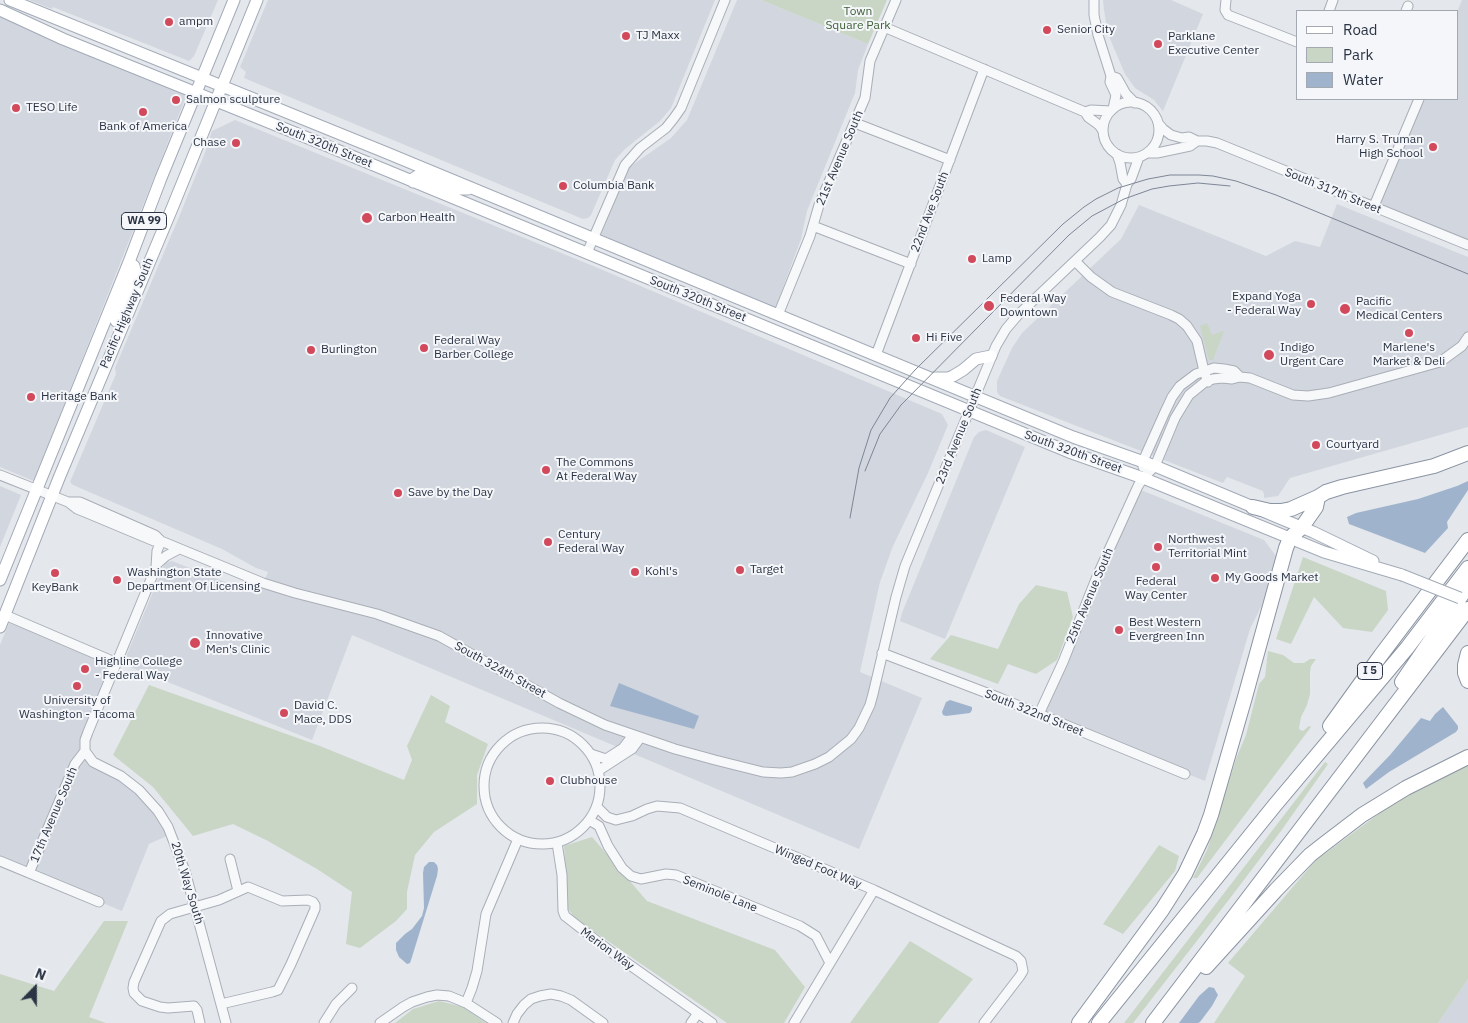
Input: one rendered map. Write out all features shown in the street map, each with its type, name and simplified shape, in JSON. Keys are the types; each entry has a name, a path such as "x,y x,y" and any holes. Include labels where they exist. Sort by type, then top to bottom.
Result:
{"highway":[{"path":"1253,507 1270,511 1291,509 1326,492 1434,466 1468,453"},
{"path":"1079,1023 1162,910 1185,874 1204,834 1220,785 1290,538 1302,527 1316,507 1318,497"},
{"name":"I 5","path":"1099,1023 1275,804 1381,655 1468,540"},
{"path":"1275,804 1407,648 1468,568"},
{"path":"1316,809 1468,586"},
{"path":"1154,1023 1468,610"},
{"path":"1468,653 1465,673 1468,681"},
{"path":"1154,1023 1310,855 1362,814 1406,788 1468,757"}],"main road":[{"name":"South 320th Street","path":"10,0 1073,437 1143,461 1302,527 1402,575 1468,602"},
{"name":"Pacific Highway South","path":"0,580 234,0"},
{"name":"Pacific Highway South","path":"0,627 58,478 173,206 257,0"},
{"path":"0,2 24,12 38,11"},
{"name":"South 320th Street","path":"0,10 63,38 1068,452 1143,478 1324,552 1402,575"},
{"path":"413,182 414,178 419,175 451,189 475,190"},
{"path":"104,368 106,349 134,270 134,266 129,262"},
{"path":"707,303 727,303 770,321 778,315"},
{"path":"782,333 790,328 835,346 859,348"},
{"path":"932,378 948,378 976,360 991,356"}],"street":[{"path":"587,253 625,165 640,148 666,128 681,108 725,0"},
{"name":"21st Avenue South","path":"778,315 813,226 819,205 865,98 870,61 896,0"},
{"path":"1094,0 1094,15 1098,35 1111,76 1110,82 1116,95 1112,110 1106,118 1103,131 1104,137 1108,147 1124,158 1143,155"},
{"path":"1226,0 1225,10 1228,15 1296,42"},
{"path":"884,28 1085,112 1103,131"},
{"name":"22nd Ave South","path":"876,355 984,70"},
{"path":"1111,76 1117,78 1126,94 1135,103"},
{"path":"1374,206 1419,100"},
{"path":"1085,112 1091,110 1112,110 1122,104 1135,103 1145,106 1153,114 1158,123 1159,130 1156,143 1143,155 1127,184 1123,179 1117,154"},
{"path":"855,123 950,160"},
{"name":"South 317th Street","path":"1158,123 1171,135 1217,143 1468,245"},
{"name":"South 317th Street","path":"1143,155 1190,146 1197,141"},
{"name":"23rd Avenue South","path":"838,751 851,739 865,716 873,694 896,596 910,552 970,412 991,356 1012,322 1110,225 1121,205 1127,184"},
{"path":"813,226 911,264"},
{"path":"1075,261 1098,283 1112,292 1184,322 1197,341 1208,382"},
{"path":"1143,478 1143,461 1172,397 1180,386 1196,374 1214,368 1224,369 1234,371 1240,376 1293,395 1317,395 1440,362 1462,346 1468,337"},
{"path":"1143,478 1155,466 1182,405 1189,395 1208,382 1240,376"},
{"name":"South 324th Street","path":"0,474 68,502 80,502 155,535 161,541 179,549 278,589 378,614 438,636 573,710 636,737 683,752 763,772 792,772 821,762 838,751"},
{"name":"25th Avenue South","path":"1039,714 1063,662 1098,574 1143,478"},
{"name":"17th Avenue South","path":"29,873 76,764 85,751 88,732 157,564 157,551 161,541"},
{"path":"157,564 166,556 179,549"},
{"path":"5,615 117,663"},
{"name":"South 322nd Street","path":"882,653 1039,714 1185,774"},
{"path":"529,729 555,729 576,738 591,754 598,771 600,788 597,807 589,820 575,834 557,842 535,844 518,839 501,828 494,819 488,808 484,790 484,778 492,755 509,737 529,729"},
{"path":"591,754 606,759 636,737"},
{"path":"598,771 628,752 636,737"},
{"name":"20th Way South","path":"85,751 93,762 121,776 133,785 158,811 168,827 185,871 226,1023"},
{"name":"Winged Foot Way","path":"575,834 657,806 680,808 874,890 1016,956 1021,961 1022,971 1020,976 984,1023"},
{"path":"597,807 607,816 616,820"},
{"path":"589,820 599,826"},
{"name":"Seminole Lane","path":"599,826 608,846 622,868 630,876 640,879 666,874 676,876 800,926 816,936 830,963"},
{"path":"466,1003 477,971 486,914 518,839"},
{"name":"Merion Way","path":"557,842 562,875 563,912 565,916 610,952 712,1023"},
{"path":"230,859 238,891"},
{"path":"0,861 99,902"},
{"path":"200,1023 195,1006 168,1008 156,1006 138,998 134,993 134,982 160,922 170,914 219,900 238,891 250,888 282,901 310,900 314,903 315,909 278,989 274,992 221,1004"},
{"path":"794,1023 874,890"},
{"path":"324,1023 336,1004 352,988"},
{"path":"513,1023 517,1014 531,999 551,994 571,1000 603,1023"},
{"path":"380,1023 403,1007 433,995 449,996 466,1003 497,1023"},
{"path":"691,1023 698,1013"}],"shaded area":[{"path":"29,0 218,0 194,56 189,61 53,7 52,9"},
{"path":"268,0 715,0 671,108 660,121 625,149 615,160 591,215 583,219 244,78 246,72 240,67"},
{"path":"737,0 761,0 868,44 858,70 855,93 807,211 801,239 775,309 601,235 627,171 631,166 671,138 687,120"},
{"path":"1103,0 1171,0 1203,14 1163,111 1154,100 1135,88 1125,74 1108,34"},
{"name":"Harry S. Truman High School","path":"1462,0 1468,0 1468,246 1374,206 1419,100 1458,100 1458,10"},
{"path":"0,17 187,94 34,481 0,467"},
{"name":"The Commons At Federal Way","path":"235,120 598,268 942,414 948,425 928,473 893,546 880,582 860,672 922,698 859,849 352,635 312,740 123,664 165,563 172,561 258,595 268,572 256,568 222,549 73,485 70,482 116,374 115,368 179,217 212,131"},
{"path":"1337,204 1468,257 1468,427 1290,478 1278,496 1264,498 1263,491 1227,477 1223,483 1000,396 997,392 997,381 1012,348 1022,333 1121,239 1139,205 1266,256 1295,241 1320,247"},
{"path":"986,430 1025,447 945,639 900,621 974,437 979,432"},
{"path":"0,486 21,495 0,547"},
{"path":"1136,488 1264,540 1276,556 1262,605 1250,629 1205,781 1039,714"},
{"path":"9,623 63,640 116,663 85,751 127,780 171,834 149,844 122,911 0,861 0,645"},
{"path":"1468,979 1468,1023 1438,1023"}],"green space":[{"name":"Town Square Park","path":"761,0 887,0 868,44"},
{"path":"1207,323 1212,335 1224,331 1213,360 1209,360 1200,326"},
{"path":"1303,557 1386,591 1388,610 1372,632 1343,628 1314,597 1291,644 1276,639"},
{"path":"1036,585 1067,592 1073,617 1057,660 1036,674 1008,664 998,684 930,659 951,635 998,649 1019,604"},
{"path":"1268,651 1283,655 1294,663 1304,663 1310,659 1316,659 1311,666 1310,694 1299,728 1303,731 1309,726 1311,727 1197,878 1193,878 1207,850 1236,759 1246,735 1259,684 1265,677"},
{"path":"149,685 320,746 404,780 412,760 407,746 431,695 450,706 445,722 488,744 477,775 477,804 434,832 415,855 407,892 407,909 396,921 360,948 346,944 352,892 268,841 233,824 193,836 153,787 113,755"},
{"path":"1325,762 1328,764 1281,831 1231,897 1133,1023 1124,1023"},
{"path":"1468,764 1468,979 1438,1023 1214,1023 1245,976 1228,963 1315,861 1392,804"},
{"path":"592,837 647,901 775,950 805,987 784,1023 727,1023 576,919 568,909 564,846"},
{"path":"1159,845 1179,856 1175,871 1123,934 1103,924"},
{"path":"104,921 128,921 89,1017 106,1023 0,1023 0,974 54,991"},
{"path":"910,941 973,979 938,1023 850,1023"},
{"path":"439,1001 463,1007 486,1023 395,1023 413,1009"}],"water":[{"path":"1468,481 1468,490 1447,522 1448,528 1425,553 1349,524 1347,517 1356,513 1418,499"},
{"path":"619,683 699,716 694,729 610,706"},
{"path":"950,700 972,707 972,710 970,713 943,715 942,712 946,702"},
{"path":"1443,707 1458,726 1456,732 1389,772 1366,789 1363,783 1390,755 1421,718 1430,721"},
{"path":"429,862 434,862 437,865 437,876 410,963 407,964 399,957 396,943 412,929 422,916 424,908 423,873 424,867"},
{"path":"1209,987 1214,988 1218,995 1200,1022 1179,1023 1199,996"}],"tram line":[{"path":"850,518 859,468 871,430 890,398 915,370 1063,224 1096,199 1118,188 1170,175 1213,176 1236,181 1276,195 1468,274"},
{"path":"865,471 880,434 901,405 1069,235 1092,216 1124,199 1152,189 1198,183 1230,186"}],"place":[{"name":"ampm","path":"169,22"},
{"name":"Senior City","path":"1047,30"},
{"name":"TJ Maxx","path":"626,36"},
{"name":"Parklane Executive Center","path":"1158,44"},
{"name":"Salmon sculpture","path":"176,100"},
{"name":"TESO Life","path":"16,108"},
{"name":"Bank of America","path":"143,112"},
{"name":"Chase","path":"236,143"},
{"name":"Harry S. Truman High School","path":"1433,147"},
{"name":"Columbia Bank","path":"563,186"},
{"name":"Carbon Health","path":"367,218"},
{"name":"Lamp","path":"972,259"},
{"name":"Expand Yoga - Federal Way","path":"1311,304"},
{"name":"Federal Way Downtown","path":"989,306"},
{"name":"Pacific Medical Centers","path":"1345,309"},
{"name":"Marlene's Market & Deli","path":"1409,333"},
{"name":"Hi Five","path":"916,338"},
{"name":"Federal Way Barber College","path":"424,348"},
{"name":"Burlington","path":"311,350"},
{"name":"Indigo Urgent Care","path":"1269,355"},
{"name":"Heritage Bank","path":"31,397"},
{"name":"Courtyard","path":"1316,445"},
{"name":"The Commons At Federal Way","path":"546,470"},
{"name":"Save by the Day","path":"398,493"},
{"name":"Century Federal Way","path":"548,542"},
{"name":"Northwest Territorial Mint","path":"1158,547"},
{"name":"Federal Way Center","path":"1156,567"},
{"name":"Target","path":"740,570"},
{"name":"Kohl's","path":"635,572"},
{"name":"KeyBank","path":"55,573"},
{"name":"My Goods Market","path":"1215,578"},
{"name":"Washington State Department Of Licensing","path":"117,580"},
{"name":"Best Western Evergreen Inn","path":"1119,630"},
{"name":"Innovative Men's Clinic","path":"195,643"},
{"name":"Highline College - Federal Way","path":"85,669"},
{"name":"University of Washington - Tacoma","path":"77,686"},
{"name":"David C. Mace, DDS","path":"284,713"},
{"name":"Clubhouse","path":"550,781"}]}
